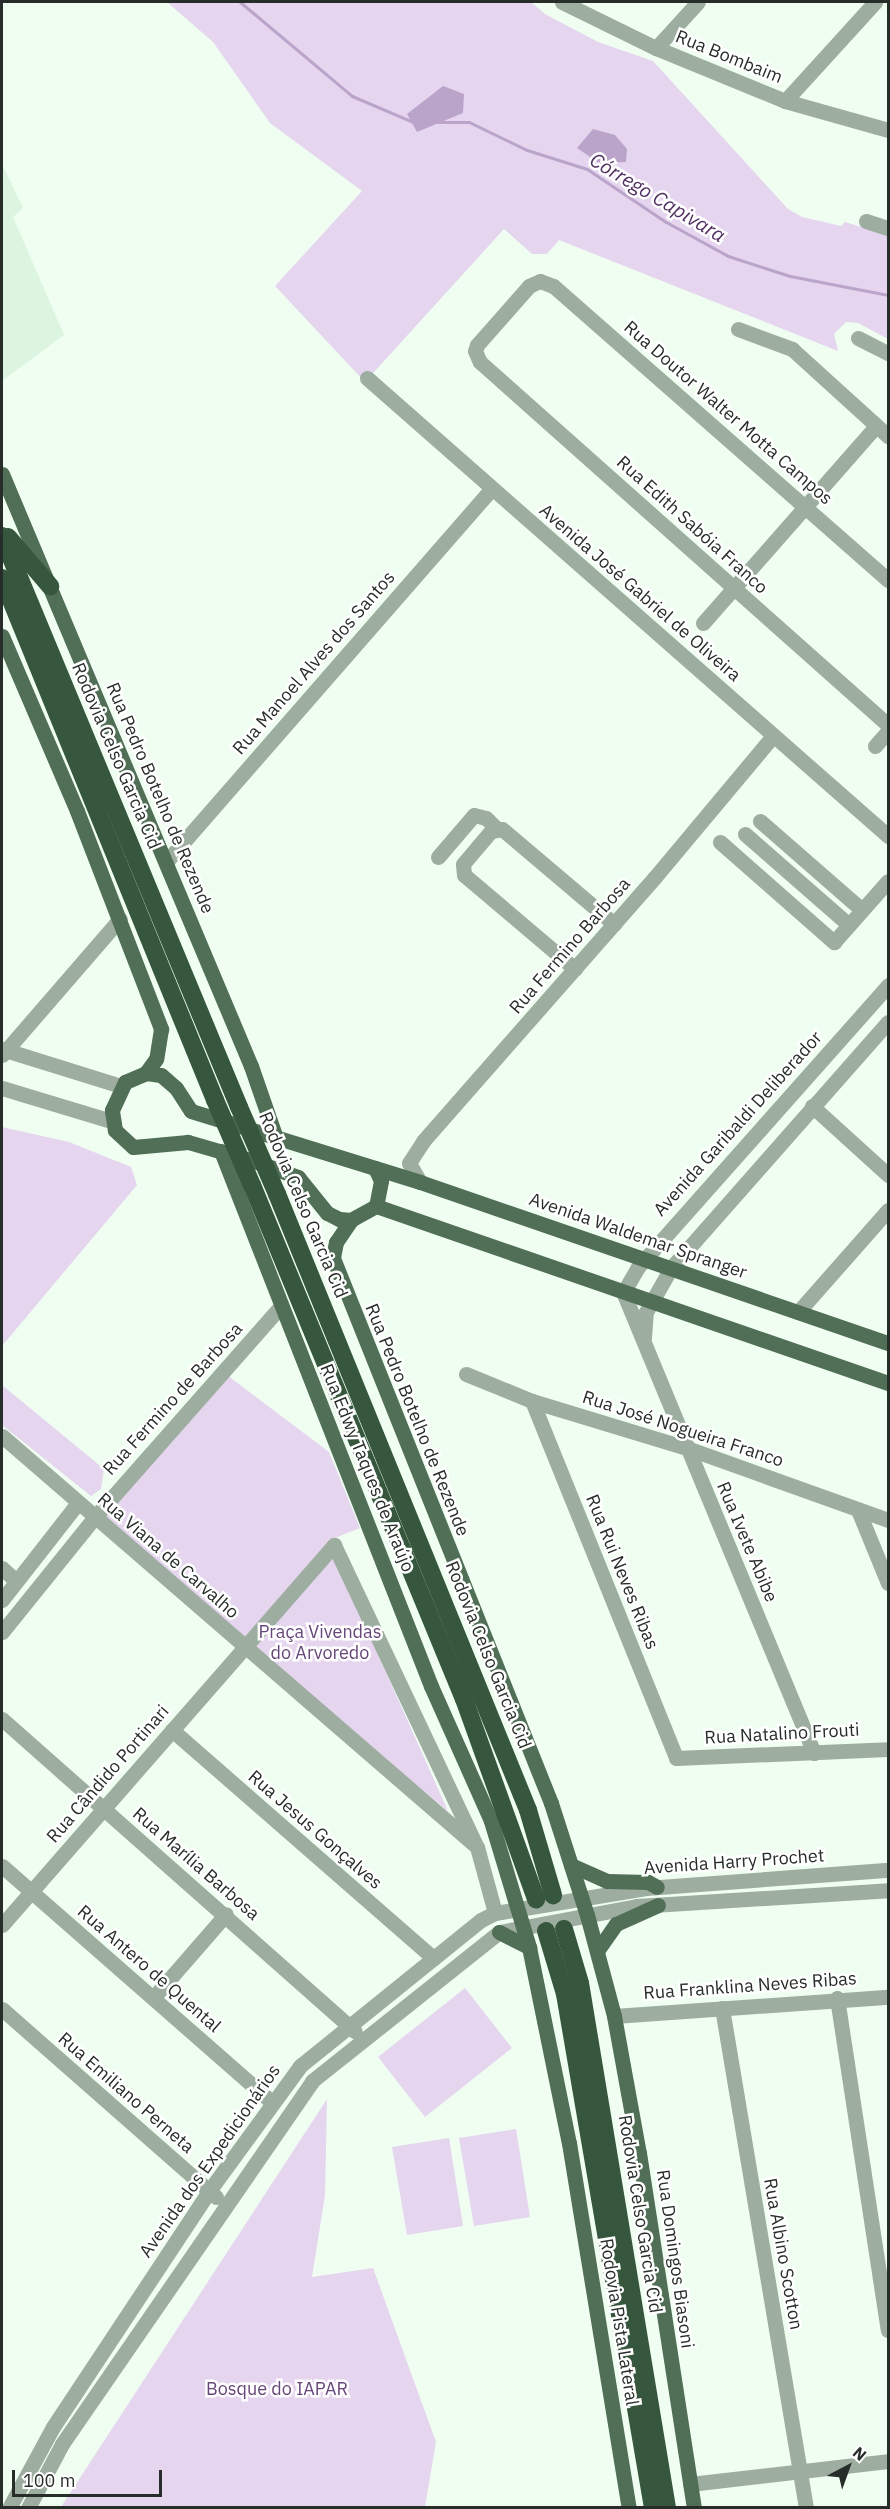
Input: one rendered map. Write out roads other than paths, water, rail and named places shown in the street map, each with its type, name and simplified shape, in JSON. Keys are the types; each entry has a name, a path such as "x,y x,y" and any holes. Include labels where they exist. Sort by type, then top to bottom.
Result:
{"highway":[{"path":"2,529 50,586"},
{"name":"Rodovia Celso Garcia Cid","path":"2,536 277,1194 528,1810 544,1897 2,578"},
{"name":"Rodovia Celso Garcia Cid","path":"653,2508 555,1930 580,1983 668,2508"}],"main road":[{"name":"Rua Pedro Botelho de Rezende","path":"2,474 256,1080 276,1138"},
{"path":"2,636 77,812 161,1029 156,1059 146,1073 132,1077 121,1086 115,1097 111,1120 132,1147 188,1142 221,1151 298,1177 327,1213 351,1220 376,1206 888,1383"},
{"name":"Avenida Waldemar Spranger","path":"146,1073 160,1075 191,1111 420,1182 888,1343"},
{"name":"Rua Edwy Taques de Araújo","path":"221,1151 431,1686 482,1798 518,1909"},
{"path":"375,1168 381,1181 376,1206"},
{"name":"Rua Pedro Botelho de Rezende","path":"351,1220 336,1242 333,1258 551,1803 572,1865"},
{"path":"572,1865 607,1881 648,1882 657,1887"},
{"path":"572,1865 614,2016"},
{"path":"597,1951 616,1924 658,1905"},
{"path":"518,1909 529,1947"},
{"path":"499,1932 529,1947"},
{"name":"Rodovia Pista Lateral","path":"529,1947 569,2143 629,2508"},
{"name":"Rua Domingos Biasoni","path":"614,2016 639,2153 694,2508"}],"street":[{"name":"Rua Bombaim","path":"562,2 656,48 785,100 888,130"},
{"path":"656,48 698,2"},
{"path":"785,100 874,2"},
{"path":"866,221 888,228"},
{"name":"Rua Edith Sabóia Franco","path":"540,281 529,286 475,351 480,362 888,725"},
{"name":"Rua Doutor Walter Motta Campos","path":"540,281 553,285 888,580"},
{"path":"738,329 792,349 888,436"},
{"path":"858,338 888,353"},
{"name":"Avenida José Gabriel de Oliveira","path":"367,378 888,836"},
{"path":"703,624 876,426"},
{"name":"Rua Manoel Alves dos Santos","path":"166,862 491,489"},
{"path":"875,746 888,731"},
{"name":"Rua Fermino Barbosa","path":"420,1182 409,1163 413,1155 614,924 773,736"},
{"path":"438,857 474,815 486,818 614,924"},
{"path":"760,821 862,910"},
{"path":"497,829 463,864 464,874 575,969"},
{"path":"745,834 849,925"},
{"path":"720,842 834,942 888,880"},
{"path":"120,919 3,1052 121,1086"},
{"name":"Avenida Garibaldi Deliberador","path":"623,1293 644,1260 888,984"},
{"path":"671,1268 888,1022"},
{"path":"2,1088 111,1120"},
{"path":"812,1106 888,1175"},
{"path":"798,1312 888,1210"},
{"name":"Rua Ivete Abibe","path":"644,1346 643,1324 651,1302 671,1268"},
{"name":"Rua Ivete Abibe","path":"623,1293 814,1753"},
{"name":"Rua Fermino de Barbosa","path":"2,1632 94,1518 281,1306"},
{"name":"Rua José Nogueira Franco","path":"465,1374 532,1401 687,1448 888,1520"},
{"name":"Rua Rui Neves Ribas","path":"532,1401 676,1758"},
{"name":"Rua Viana de Carvalho","path":"2,1436 77,1504 477,1847"},
{"path":"2,1600 15,1580 77,1504"},
{"path":"858,1510 888,1583"},
{"name":"Rua Cândido Portinari","path":"2,1925 333,1545 477,1847"},
{"path":"2,1568 15,1580"},
{"name":"Rua Marília Barbosa","path":"2,1719 226,1914 364,2039"},
{"name":"Rua Jesus Gonçalves","path":"172,1730 433,1958"},
{"name":"Rua Natalino Frouti","path":"676,1758 888,1749"},
{"path":"477,1847 495,1912"},
{"name":"Rua Antero de Quental","path":"2,1866 272,2102"},
{"name":"Avenida Harry Prochet","path":"518,1909 657,1887 888,1870"},
{"path":"657,1887 658,1905"},
{"name":"Avenida Harry Prochet","path":"523,1928 587,1915 658,1905 888,1890"},
{"name":"Avenida dos Expedicionários","path":"9,2508 53,2427 209,2191 300,2066 348,2025 495,1912 518,1909"},
{"path":"153,1998 226,1914"},
{"name":"Avenida dos Expedicionários","path":"28,2508 62,2444 312,2081 499,1932 523,1928"},
{"name":"Rua Franklina Neves Ribas","path":"614,2016 888,1996"},
{"path":"837,1998 888,2330"},
{"name":"Rua Albino Scotton","path":"722,2008 806,2508"},
{"name":"Rua Emiliano Perneta","path":"2,2009 225,2205"},
{"path":"690,2484 801,2473 888,2461"}],"waterway":[{"name":"Córrego Capivara","path":"240,2 352,96 413,122"},
{"name":"Córrego Capivara","path":"438,122 469,122 527,150 587,169 666,222 728,256 790,276 888,295"}],"park label":[{"name":"Praça Vivendas do Arvoredo","path":"320,1643"},
{"name":"Bosque do IAPAR","path":"277,2389"}]}
